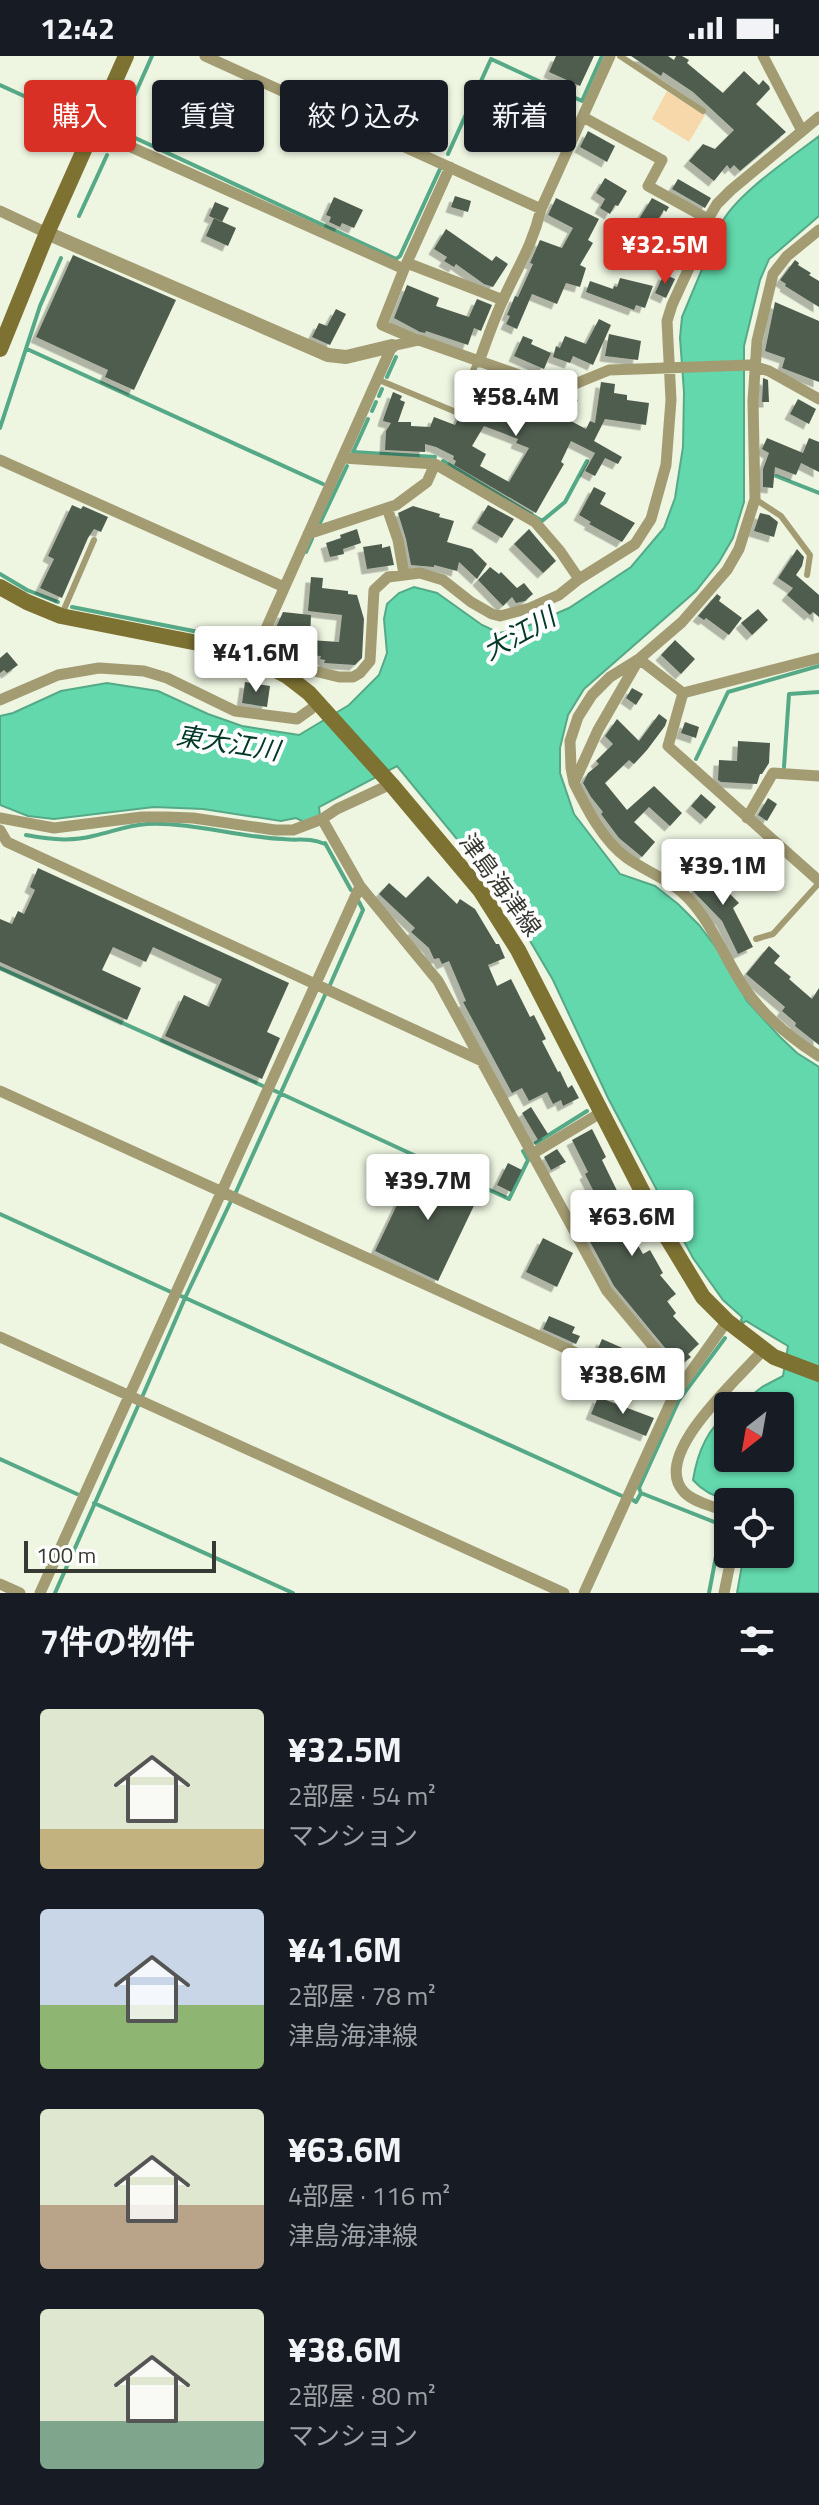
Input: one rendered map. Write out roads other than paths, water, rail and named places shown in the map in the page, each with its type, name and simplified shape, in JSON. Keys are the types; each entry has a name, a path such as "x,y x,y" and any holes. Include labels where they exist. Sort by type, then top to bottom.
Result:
{"main road":[{"path":"115,80 126,56"},
{"path":"0,349 83,152"},
{"name":"津島海津線","path":"0,587 61,616 208,645 253,658 287,676 389,781 480,890 518,950 684,1268 703,1297 727,1321 768,1353 819,1374"}],"street":[{"path":"205,56 541,209"},
{"path":"478,361 535,233 541,209 610,56"},
{"path":"763,56 802,131"},
{"path":"583,117 662,160 648,186 708,219"},
{"path":"287,676 302,668 339,677 353,677 360,673 370,661 374,590 388,577 420,573 443,580 471,602 500,616 530,608 559,595 635,544 651,519 666,465 672,368 667,321 708,219 731,190 819,117"},
{"path":"136,149 406,266 503,300"},
{"path":"450,167 382,325 556,388 565,388 609,370 753,366 819,399"},
{"path":"0,211 328,355 346,357 419,340"},
{"path":"819,230 787,256 773,274 753,366 755,499 739,549 727,570 682,622 639,659 610,677 592,695 578,717 570,741 574,783 588,811 617,848 625,857 687,897 708,924 744,988 781,1028 819,1056"},
{"path":"253,658 392,346"},
{"path":"343,458 435,464 535,522 579,579"},
{"path":"0,460 284,587"},
{"path":"308,534 396,505 427,482 435,464"},
{"path":"387,508 398,540 404,574"},
{"path":"683,693 819,658"},
{"path":"639,659 683,693"},
{"path":"574,783 598,730 639,659"},
{"path":"0,700 58,675 99,668 144,671 167,678 235,711 297,719 318,709"},
{"path":"683,693 668,746 819,882"},
{"path":"747,818 773,773 819,776"},
{"path":"0,818 54,828 142,817 179,817 293,830 322,819 389,781"},
{"path":"322,819 360,886 438,981 607,1291 682,1381"},
{"path":"0,830 7,842 483,1061"},
{"path":"40,1593 360,886"},
{"path":"0,1091 673,1397"},
{"path":"532,1154 602,1112"},
{"path":"584,1593 673,1397 727,1321"},
{"path":"0,1337 564,1593"},
{"path":"714,1507 689,1497 682,1490 676,1472 679,1457 690,1431 768,1353"},
{"path":"724,1593 729,1568"},
{"path":"0,1584 20,1593"}],"lane":[{"path":"620,56 703,111"},
{"path":"379,380 456,412 478,361"},
{"path":"755,499 781,516 810,555 807,575"},
{"path":"61,616 94,540"},
{"path":"756,939 773,934 819,882"}],"water":[{"path":"819,136 819,216 769,259 760,280 744,346 744,502 733,538 696,591 584,689 568,715 560,748 560,773 574,814 620,874 655,886 678,904 718,950 747,1001 797,1053 819,1067 819,1593 737,1593 741,1568 794,1568 794,1488 714,1488 714,1495 693,1480 700,1452 714,1428 714,1472 794,1472 794,1392 756,1392 783,1376 788,1346 746,1321 743,1323 742,1317 723,1300 693,1258 608,1098 553,980 503,895 397,766 319,807 320,816 304,822 296,818 281,821 203,809 154,807 54,819 28,816 0,805 0,716 61,691 107,683 158,691 242,726 299,735 349,705 379,675 387,653 384,619 387,604 399,593 414,587 437,593 482,625 499,633 523,628 569,608 631,567 664,528 675,498 683,447 682,317 721,224 739,200"}],"waterway":[{"path":"136,92 152,56"},
{"path":"448,154 491,59 582,101 602,56"},
{"path":"0,85 24,96"},
{"path":"136,138 396,259 440,169"},
{"path":"79,216 107,155"},
{"path":"0,428 40,306 61,258"},
{"path":"27,349 323,484"},
{"path":"387,377 396,357"},
{"path":"379,396 382,389"},
{"path":"372,411 376,402"},
{"path":"368,419 353,452 435,457"},
{"path":"443,461 542,521 565,502 587,461"},
{"path":"320,523 347,466"},
{"path":"776,476 819,493"},
{"path":"306,552 312,539"},
{"path":"0,574 27,590 58,602"},
{"path":"72,607 239,640"},
{"path":"696,759 728,692 819,666"},
{"path":"784,767 789,694 819,692"},
{"path":"26,835 76,839 133,826 164,824 325,844"},
{"path":"325,843 351,890"},
{"path":"330,985 363,910 359,902"},
{"path":"0,968 263,1086"},
{"path":"236,1192 325,995"},
{"path":"273,1090 509,1199 528,1160 523,1151"},
{"path":"536,1143 587,1111"},
{"path":"143,1395 231,1201"},
{"path":"0,1214 171,1292"},
{"path":"181,1296 622,1496"},
{"path":"641,1493 639,1488 679,1400 725,1338"},
{"path":"55,1593 138,1406"},
{"path":"0,1459 77,1494"},
{"path":"633,1500 636,1502 641,1493 722,1525 709,1593"},
{"path":"94,1503 293,1593"}],"water label":[{"name":"大江川","path":"519,634"},
{"name":"東大江川","path":"228,743"}]}
